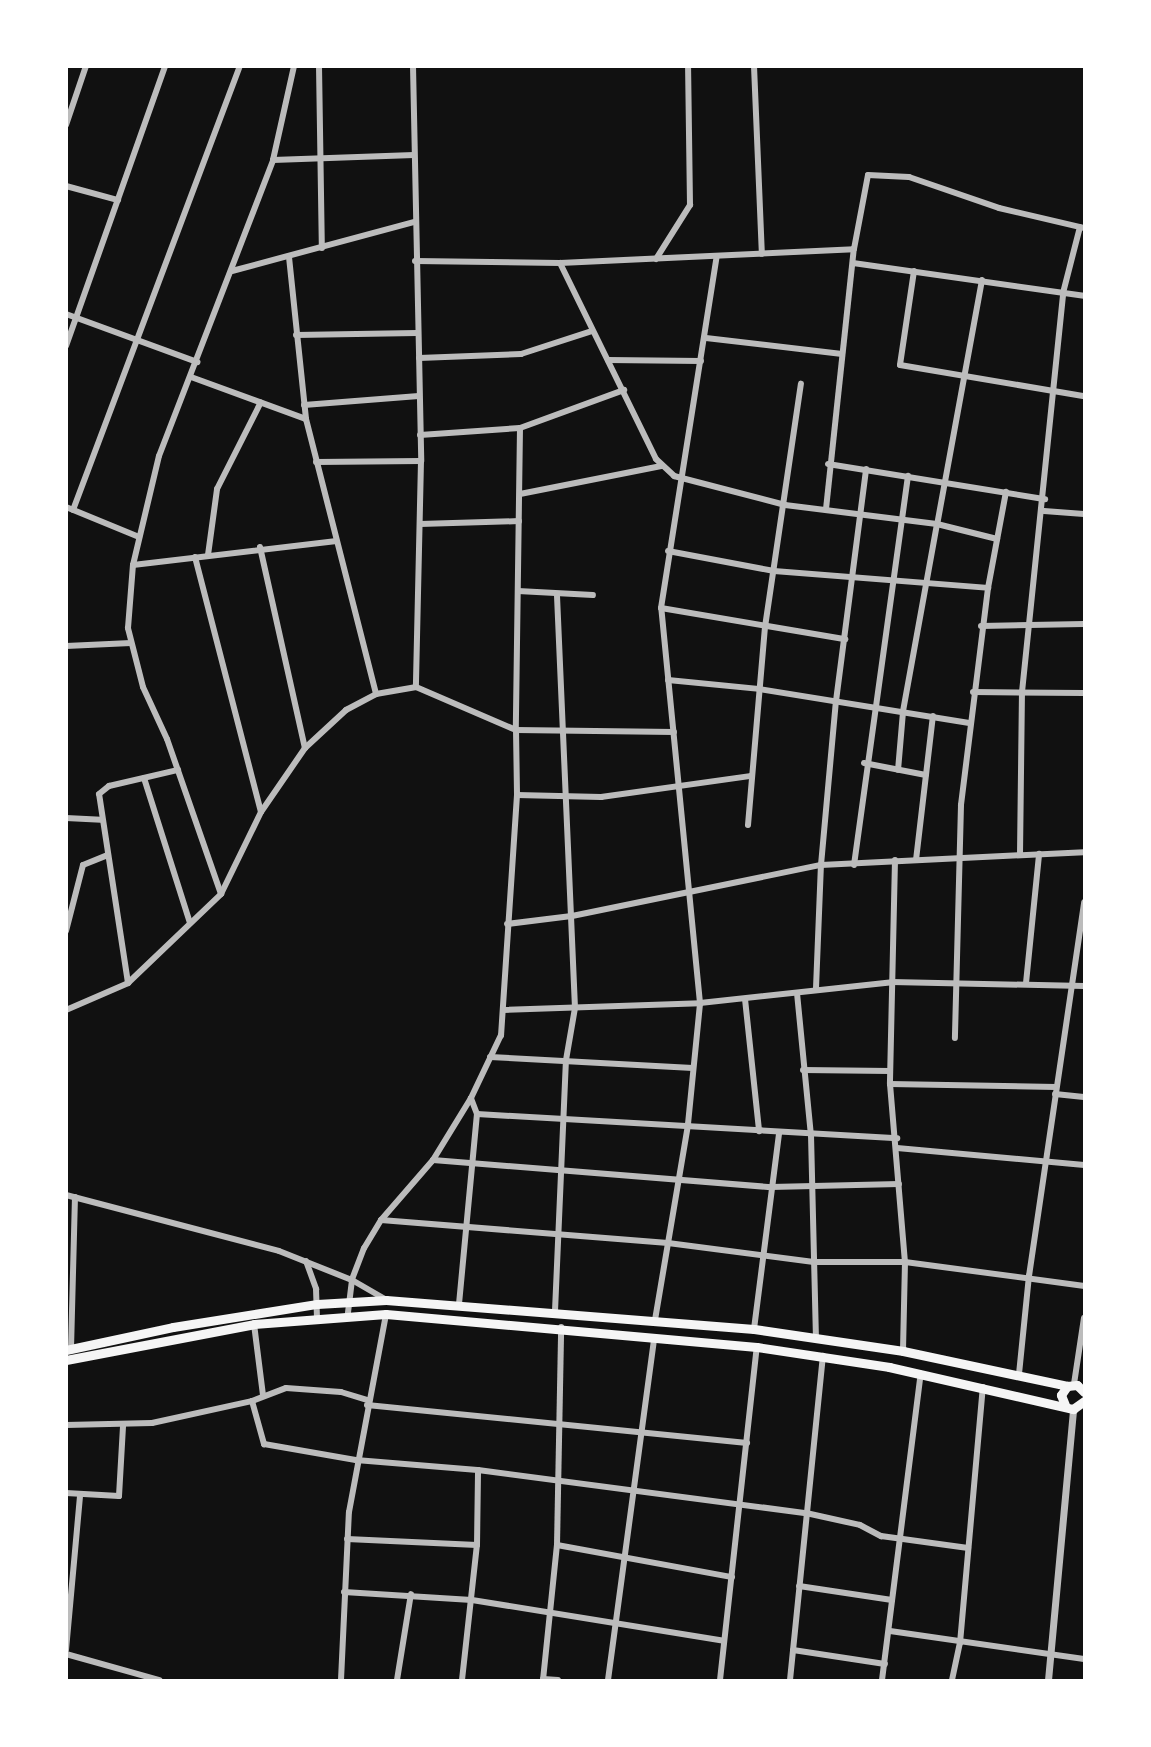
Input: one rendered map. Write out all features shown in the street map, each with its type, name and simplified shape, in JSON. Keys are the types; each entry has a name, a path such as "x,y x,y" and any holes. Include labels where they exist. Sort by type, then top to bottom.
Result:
{"main road":[{"path":"69,1350 173,1327 317,1304 349,1299 386,1300 555,1311 754,1329 902,1351 1070,1385 1084,1391"},
{"path":"66,1360 254,1324 317,1317 386,1314 561,1327 757,1347 921,1373 1077,1406"},
{"path":"1070,1385 1061,1395 1077,1406"}],"street":[{"path":"66,125 86,66"},
{"path":"66,346 165,66"},
{"path":"139,537 70,509 138,340 240,66"},
{"path":"221,894 178,770 143,687 131,643 133,565 154,470 273,160 294,66"},
{"path":"319,66 321,248"},
{"path":"413,66 414,222 421,461 416,687"},
{"path":"656,258 690,205 688,66"},
{"path":"754,66 762,254"},
{"path":"273,160 414,155"},
{"path":"826,509 828,464 854,249 864,187 872,173 922,180 999,208 1082,228 1063,293 1044,511 1022,692 1020,854"},
{"path":"66,186 118,201"},
{"path":"232,271 414,222"},
{"path":"415,261 560,263 854,249"},
{"path":"655,1321 688,1124 700,1003 661,608 679,478 706,338 717,256"},
{"path":"289,257 306,419 376,694"},
{"path":"853,262 1084,296"},
{"path":"560,263 661,466 679,478 785,505 937,524 997,539"},
{"path":"914,271 900,365 1084,396"},
{"path":"898,770 903,712 930,580 937,524 982,280"},
{"path":"66,314 197,362"},
{"path":"419,358 521,354 592,331"},
{"path":"296,335 417,333"},
{"path":"706,338 842,354"},
{"path":"608,360 701,361"},
{"path":"191,377 306,419"},
{"path":"748,825 750,776 765,627 801,384"},
{"path":"420,435 520,428 624,390"},
{"path":"304,405 419,396"},
{"path":"208,555 216,489 261,402"},
{"path":"348,1315 352,1280 381,1220 433,1160 471,1098 500,1035 504,1010 507,924 517,795 520,428"},
{"path":"316,462 421,461"},
{"path":"828,464 947,481 1045,499"},
{"path":"520,494 661,466"},
{"path":"816,988 821,865 836,701 866,469"},
{"path":"854,864 864,763 908,476"},
{"path":"956,1038 958,856 969,723 981,626 1006,492"},
{"path":"1044,511 1084,514"},
{"path":"420,523 519,521"},
{"path":"133,565 260,547 337,541"},
{"path":"260,547 305,748"},
{"path":"668,551 775,571 851,578 930,580 988,588"},
{"path":"195,557 261,812"},
{"path":"518,591 593,595"},
{"path":"555,1311 566,1060 575,1009 572,916 563,797 558,594"},
{"path":"661,608 845,639"},
{"path":"981,626 1084,624"},
{"path":"66,646 131,643"},
{"path":"668,680 759,689 969,723"},
{"path":"66,1010 128,984 221,894 261,812 305,748 346,710 376,694 416,687 516,730 674,732"},
{"path":"973,692 1084,693"},
{"path":"916,860 933,716"},
{"path":"864,763 926,775"},
{"path":"128,984 101,820 100,791 178,770"},
{"path":"517,795 563,797 632,794 750,776"},
{"path":"144,778 190,923"},
{"path":"66,818 101,820"},
{"path":"507,924 572,916 821,865 958,856 1084,852"},
{"path":"1026,983 1039,854"},
{"path":"66,931 83,865 108,855"},
{"path":"895,860 890,1084 897,1138 905,1262 902,1351"},
{"path":"1019,1374 1029,1276 1084,902"},
{"path":"504,1010 700,1003 797,993 816,988 892,982 1084,986"},
{"path":"797,993 811,1135 816,1339"},
{"path":"745,999 759,1131"},
{"path":"490,1057 693,1068"},
{"path":"803,1070 890,1071"},
{"path":"890,1084 1056,1091 1084,1097"},
{"path":"459,1304 477,1114 471,1098"},
{"path":"477,1114 565,1116 779,1133 897,1138"},
{"path":"754,1329 779,1133"},
{"path":"897,1148 1084,1165"},
{"path":"433,1160 771,1187 813,1189 899,1184"},
{"path":"66,1195 306,1261 352,1280 386,1300"},
{"path":"69,1350 69,1244 75,1197"},
{"path":"381,1220 559,1237 668,1243 814,1262 905,1262 1029,1276 1084,1286"},
{"path":"306,1261 317,1304 317,1317"},
{"path":"341,1681 347,1539 356,1460 386,1314"},
{"path":"1070,1385 1084,1318"},
{"path":"254,1324 263,1395"},
{"path":"558,1681 543,1680 557,1545 561,1327"},
{"path":"608,1681 654,1338"},
{"path":"720,1681 757,1347"},
{"path":"790,1681 824,1356"},
{"path":"882,1681 921,1373"},
{"path":"952,1681 960,1643 983,1385"},
{"path":"66,1425 123,1426 252,1401 263,1395 310,1388 367,1403 747,1443"},
{"path":"252,1401 264,1444 356,1460 559,1480 806,1513 860,1524 873,1534 968,1548"},
{"path":"1048,1681 1077,1406"},
{"path":"66,1493 119,1496 123,1426"},
{"path":"462,1681 477,1545 478,1471"},
{"path":"80,1495 66,1652 159,1681"},
{"path":"347,1539 477,1545"},
{"path":"557,1545 732,1577"},
{"path":"799,1586 892,1601"},
{"path":"344,1592 411,1594 550,1610 724,1641"},
{"path":"397,1681 411,1594"},
{"path":"890,1631 1084,1659"},
{"path":"793,1650 885,1664"}]}
